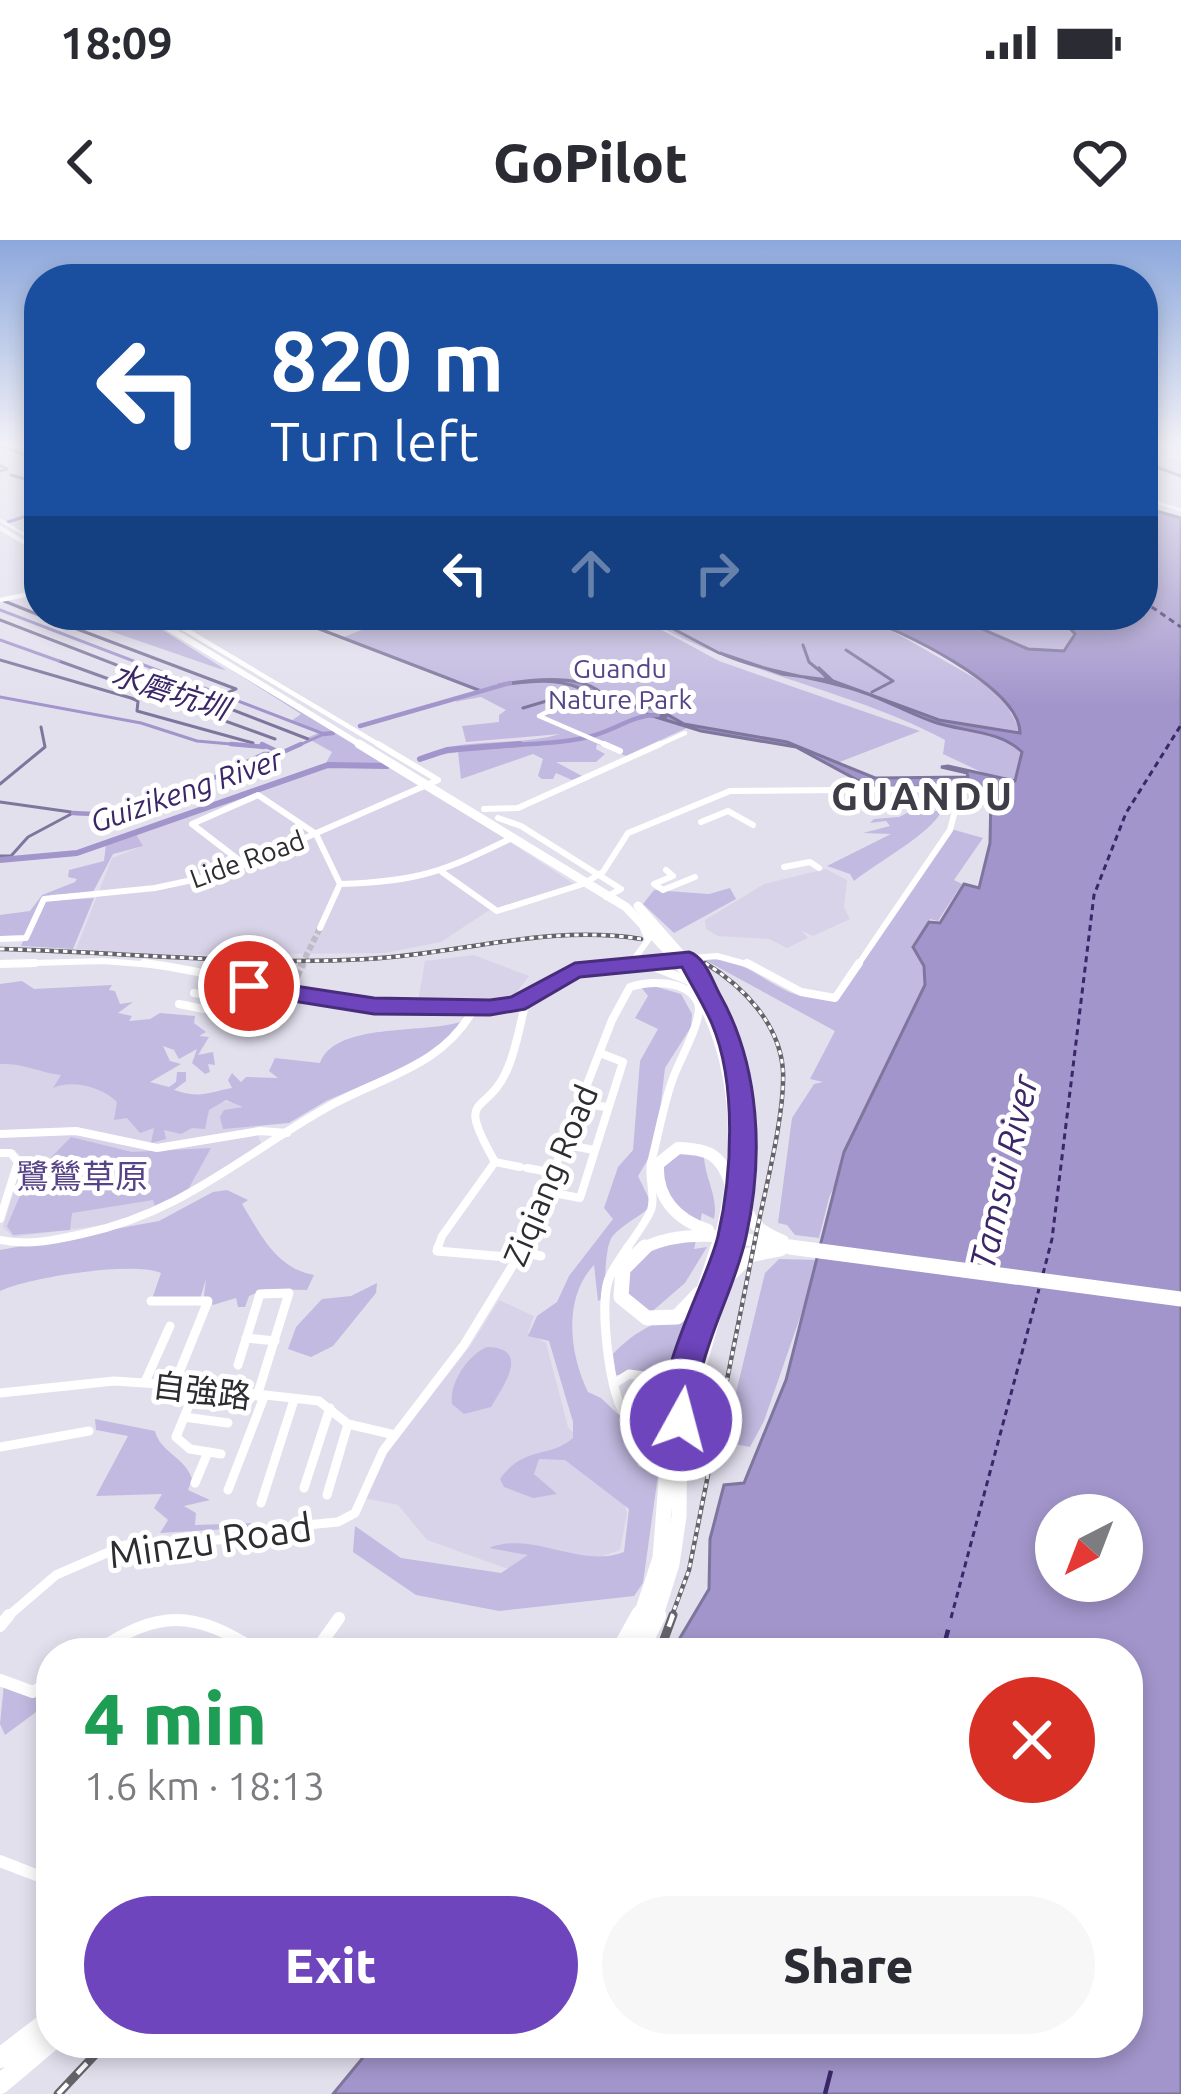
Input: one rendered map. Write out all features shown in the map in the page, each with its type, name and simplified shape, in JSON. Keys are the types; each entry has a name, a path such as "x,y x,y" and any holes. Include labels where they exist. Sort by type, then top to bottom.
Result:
{"main road":[{"path":"171,630 406,763"},
{"path":"184,630 549,853"},
{"path":"434,782 484,808 616,896 689,963 747,1095 748,1214 762,1230 789,1246"},
{"path":"689,963 719,1024"},
{"path":"645,1638 658,1612 674,1550 682,1472 683,1378 724,1236 740,1159 734,1069"},
{"path":"630,1638 659,1564 675,1380 724,1236 728,1208 730,1179 723,1160 692,1147 666,1154 656,1175 664,1198 689,1223 724,1236"},
{"path":"728,1208 740,1159"},
{"path":"710,1271 689,1310 671,1319 636,1313 618,1286 627,1263 649,1244 677,1236 724,1236 1181,1299"},
{"path":"681,1420 723,1281 737,1263 767,1250 826,1251"},
{"path":"0,2058 36,2030"},
{"path":"0,2084 36,2054"}],"street":[{"path":"551,710 539,716 620,751"},
{"path":"498,818 685,733"},
{"name":"Lide Road","path":"0,939 26,938 44,899 192,882 244,865 434,782"},
{"path":"442,872 497,911 583,884 599,875 628,833 730,791 944,790 956,802 950,830 836,998 798,993 731,957 713,956"},
{"path":"774,791 778,799"},
{"path":"244,865 192,824 257,795 316,834 340,884"},
{"path":"696,804 715,816"},
{"path":"484,808 516,810"},
{"path":"516,810 510,817 517,831 599,875 640,923 647,936 632,962"},
{"path":"701,822 728,811 753,825"},
{"path":"498,818 583,884 616,896"},
{"path":"340,884 391,884 442,872 517,831"},
{"path":"784,867 810,862 818,868"},
{"path":"666,870 673,876 654,884 662,890 690,880 701,892"},
{"path":"320,928 340,884"},
{"path":"727,949 762,973"},
{"path":"689,963 727,949"},
{"path":"0,964 156,966 374,1006 475,1007 526,1000 575,970 632,962 689,963 727,949"},
{"path":"632,962 666,969 698,988"},
{"name":"Ziqiang Road","path":"395,1436 464,1345 520,1255 624,996 638,982 670,984 693,995 700,1006 698,1025"},
{"path":"194,993 242,1001"},
{"path":"179,1004 204,1009 218,999"},
{"path":"495,1162 473,1124 474,1109 508,1070 526,1000"},
{"path":"0,1240 46,1240 151,1219 200,1194 341,1100 438,1055 461,1035 475,1007"},
{"path":"669,1463 661,1445 624,1414 606,1336 611,1270 653,1206 650,1166 683,1046 698,1025 719,1024"},
{"path":"548,1192 580,1198 623,1062 599,1053"},
{"path":"584,1104 607,1107"},
{"path":"0,1134 76,1131 157,1148 260,1131 289,1133"},
{"path":"567,1145 594,1150"},
{"path":"0,1153 11,1153 18,1162 0,1219"},
{"path":"495,1162 555,1173"},
{"path":"495,1162 442,1236 437,1251 541,1256"},
{"path":"228,1490 261,1396 289,1292 260,1294 238,1365"},
{"path":"151,1301 208,1301 174,1384"},
{"path":"145,1382 170,1326"},
{"path":"246,1338 274,1341"},
{"path":"615,1383 629,1374 643,1373 675,1380"},
{"name":"自強路","path":"0,1393 35,1387 174,1384 325,1403 348,1424 395,1436"},
{"path":"196,1388 176,1437 190,1449 221,1454"},
{"path":"261,1503 294,1400"},
{"path":"304,1488 330,1408"},
{"path":"184,1417 228,1423"},
{"path":"327,1496 348,1424"},
{"path":"0,1447 89,1431"},
{"name":"Minzu Road","path":"0,1626 5,1610 57,1571 125,1545 247,1540 296,1526 338,1522 355,1513 371,1469 395,1436"},
{"path":"195,1483 208,1452"},
{"path":"325,1638 339,1618"},
{"path":"118,1638 158,1619 238,1638"},
{"path":"0,1680 36,1690"},
{"path":"0,1861 35,1875"}],"shaded area":[{"path":"331,767 397,768 574,884 488,911 441,942 385,953 162,955 76,949 112,858 143,846 135,832"},
{"path":"826,869 847,880 844,907 850,919 813,936 802,931 808,938 787,948 769,939 718,936 706,929 705,920 764,884"},
{"path":"474,955 529,976 510,1001 502,1003 418,1002 425,961"},
{"path":"0,1060 213,1101 257,1103 255,1128 262,1146 191,1193 113,1224 13,1237 3,1227 23,1159 15,1150 0,1150"},
{"path":"499,1300 534,1316 528,1333 546,1343 568,1427 616,1480 627,1513 620,1550 566,1569 505,1568 427,1540 398,1505 363,1498 375,1468 471,1345"}],"green space":[{"path":"107,630 163,630 226,670"},
{"name":"Guandu Nature Park","path":"362,630 662,630 719,661 920,731 837,763 787,742 691,726 626,756 597,744 596,749 605,754 596,762 556,762 582,776 572,780 556,773 553,779 542,779 538,776 543,759 533,754 461,779 458,752 416,759 449,747 560,734 466,742 462,726 499,722 506,710 481,697 454,702 479,692 341,638"},
{"path":"667,630 891,630 999,692 1024,736 1016,781 992,777 943,754 945,740 908,722"},
{"path":"987,630 1073,633 1064,651 1028,649"},
{"path":"230,669 387,762 370,767 326,763 332,752 307,738 318,733 291,721 301,714"},
{"path":"911,811 942,811 915,838 854,881 850,874 827,866 891,834 863,833 890,826 886,821 870,823 874,819"},
{"path":"951,829 983,838 954,880 962,884 938,921 930,919 912,946 924,966 925,985 829,1198 819,1238 795,1235 778,1223 792,1118 814,1084 823,1082 810,1079 835,1031 705,960 728,961 789,992 829,999"},
{"path":"135,832 143,846 113,854 93,892 50,895 47,901 94,898 73,949 21,946 24,939 0,937 0,915 30,911 42,895 75,882 77,879 68,877 69,870 104,861 106,844"},
{"path":"730,888 736,899 674,933 643,904 654,890 709,894"},
{"path":"22,981 34,989 112,985 109,990 115,991 120,1004 133,1002 118,1013 132,1016 129,1021 160,1013 195,1016 194,1023 206,1032 199,1036 209,1037 198,1055 213,1052 215,1065 208,1064 210,1072 205,1074 192,1063 197,1049 179,1059 174,1050 163,1046 170,1061 181,1064 150,1082 169,1087 176,1082 177,1072 186,1072 186,1081 174,1090 191,1094 232,1088 228,1080 232,1073 241,1082 246,1077 278,1078 269,1071 275,1058 320,1063 329,1050 361,1035 460,1022 445,1044 412,1064 326,1101 289,1123 223,1129 220,1117 224,1110 243,1107 226,1100 209,1110 205,1129 192,1128 181,1134 164,1130 166,1139 151,1143 154,1128 140,1133 127,1118 114,1120 117,1102 104,1092 77,1085 53,1088 61,1075 0,1064 0,984"},
{"path":"641,987 681,994 692,1014 691,1027 665,1068 656,1146 638,1176 652,1205 612,1237 604,1298 598,1301 594,1265 584,1278 572,1326 588,1392 601,1398 656,1450 653,1457 635,1453 638,1466 658,1475 643,1583 634,1596 499,1611 416,1595 353,1552 355,1526 401,1558 501,1573 528,1555 489,1548 506,1544 591,1556 624,1552 629,1509 565,1460 539,1459 534,1474 557,1494 533,1498 504,1487 500,1479 518,1461 573,1438 573,1422 549,1341 528,1336 537,1316 557,1302 569,1276 613,1219 604,1208 618,1167 633,1150 640,1061 658,1029 635,1018 648,996"},
{"name":"鷺鷥草原","path":"71,1137 132,1152 211,1148 185,1195 156,1210 153,1200 72,1213 70,1230 13,1235 7,1226 25,1184"},
{"path":"680,1151 704,1152 714,1219 702,1213 700,1223 677,1206 667,1191 664,1164"},
{"path":"227,1190 248,1200 242,1204 280,1258 314,1275 307,1290 265,1289 249,1296 245,1307 238,1307 236,1298 213,1305 204,1296 206,1279 200,1299 152,1299 161,1273 129,1269 57,1276 0,1291 0,1250 159,1221 213,1192"},
{"path":"696,1240 694,1249 707,1247 685,1283 648,1315 630,1303 623,1273 649,1248"},
{"path":"779,1259 820,1260 764,1421 750,1447 724,1442 765,1273"},
{"path":"377,1283 376,1293 333,1346 311,1357 288,1349 296,1327 322,1299 351,1296"},
{"path":"693,1312 672,1372 616,1375 613,1354 631,1338 659,1322"},
{"path":"487,1347 508,1354 510,1369 491,1407 464,1414 452,1404 454,1387 467,1363"},
{"path":"95,1419 155,1431 189,1472 188,1490 210,1500 184,1506 196,1513 195,1525 259,1523 261,1527 160,1533 168,1520 154,1508 162,1494 96,1496 128,1436 96,1430"},
{"path":"4,1684 31,1693 36,1690 36,1712 5,1735 0,1724"}],"water":[{"name":"Tamsui River","path":"1158,533 1181,533 1181,2094 333,2094 363,2058 1143,2058 1143,1638 680,1638 709,1589 710,1539 724,1485 744,1483 786,1380 844,1152 925,985 924,966 913,947 929,922 940,923 964,884 979,888 990,843 991,791 986,786 872,788 796,747 701,731 646,714 667,717 647,706 601,712 596,709 602,707 583,690 559,682 499,685 537,680 579,682 600,692 612,707 651,705 684,724 787,742 875,778 968,777 941,767 948,766 1015,781 1022,752 1003,739 934,722 868,694 939,720 1020,733 1015,715 979,679 893,630 984,630 1028,649 1064,651 1075,634 1071,630 1158,630"},
{"path":"818,667 833,681 864,692 802,677 828,680"}],"waterway":[{"path":"4,601 24,609"},
{"path":"0,610 24,619"},
{"path":"0,620 24,629"},
{"path":"26,630 308,739"},
{"path":"52,630 324,734 295,747"},
{"path":"80,630 236,689 220,696"},
{"path":"322,630 481,691"},
{"path":"675,630 719,653"},
{"path":"0,640 59,661"},
{"path":"803,645 809,662 831,680"},
{"path":"846,650 893,681 872,692"},
{"name":"水磨坑圳","path":"0,660 131,698 138,701 137,711 253,743"},
{"path":"59,661 121,683"},
{"path":"121,683 137,677"},
{"path":"117,685 121,683"},
{"path":"121,683 275,739"},
{"path":"360,726 510,683"},
{"path":"0,697 141,723 197,741 264,747 231,744"},
{"path":"523,708 560,697"},
{"name":"Guizikeng River","path":"485,747 575,740 658,715"},
{"path":"0,784 45,747 41,727"},
{"path":"324,734 333,733"},
{"name":"水磨坑圳","path":"268,747 262,744 281,753"},
{"name":"水磨坑圳","path":"281,753 301,744"},
{"name":"Guizikeng River","path":"485,747 520,744"},
{"name":"Guizikeng River","path":"420,759 447,750 485,747"},
{"path":"73,813 99,814 148,805 264,754 281,753"},
{"name":"Guizikeng River","path":"0,860 77,853 328,765 387,766"},
{"path":"0,802 71,812"},
{"path":"0,856 11,856 28,837 73,813"}],"ferry route":[{"path":"1158,611 1181,627"},
{"path":"1043,1274 1052,1239 1094,895 1126,813 1181,725"},
{"path":"951,1618 1039,1289"},
{"path":"946,1638 952,1615"},
{"path":"825,2094 834,2058"}],"tunnel":[{"path":"301,966 320,928"},
{"path":"291,987 303,963"}],"railway":[{"path":"0,949 321,961 572,935 641,939"},
{"path":"671,1618 689,1570 783,1089 780,1054 767,1022 746,995 705,963"},
{"path":"665,1638 673,1615"},
{"path":"58,2094 92,2058"}],"district":[{"name":"GUANDU","path":"923,795"}],"route":[{"path":"249,986 336,1003 490,1007 526,1000 561,976 591,966 689,959 724,1024 734,1055 741,1094 743,1159 732,1238 683,1378 681,1420"}]}
